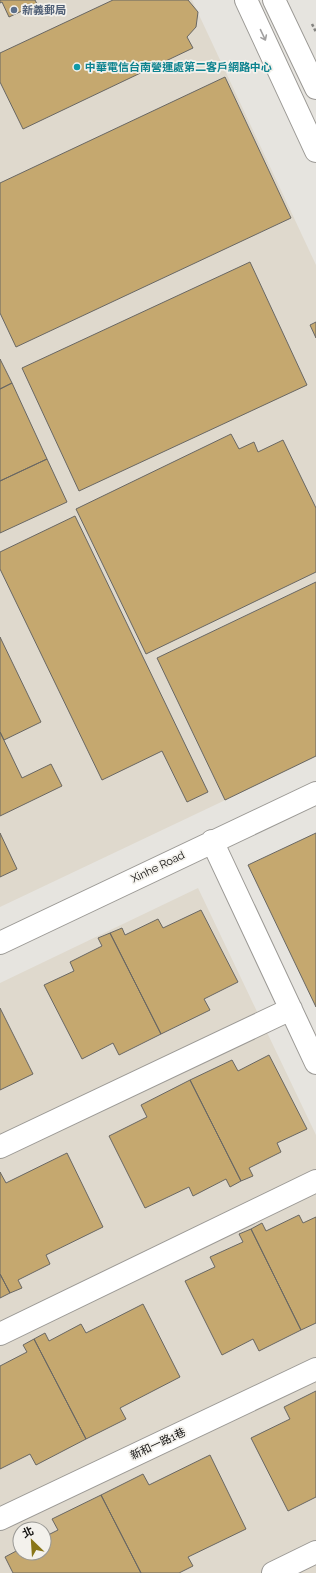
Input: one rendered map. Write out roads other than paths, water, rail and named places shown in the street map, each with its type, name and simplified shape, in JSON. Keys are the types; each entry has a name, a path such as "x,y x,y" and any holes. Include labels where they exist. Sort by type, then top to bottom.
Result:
{"street":[{"path":"246,0 316,151"},
{"path":"274,0 316,88"},
{"name":"Xinhe Road","path":"0,943 212,841 316,793"},
{"path":"212,841 316,1063"},
{"path":"0,1148 291,1009"},
{"path":"0,1334 316,1181"},
{"name":"新和一路1巷","path":"0,1520 316,1369"},
{"path":"273,1573 316,1552"}],"place":[{"name":"新義郵局","path":"14,10"},
{"name":"中華電信台南營運處第二客戶網路中心","path":"77,67"}]}
